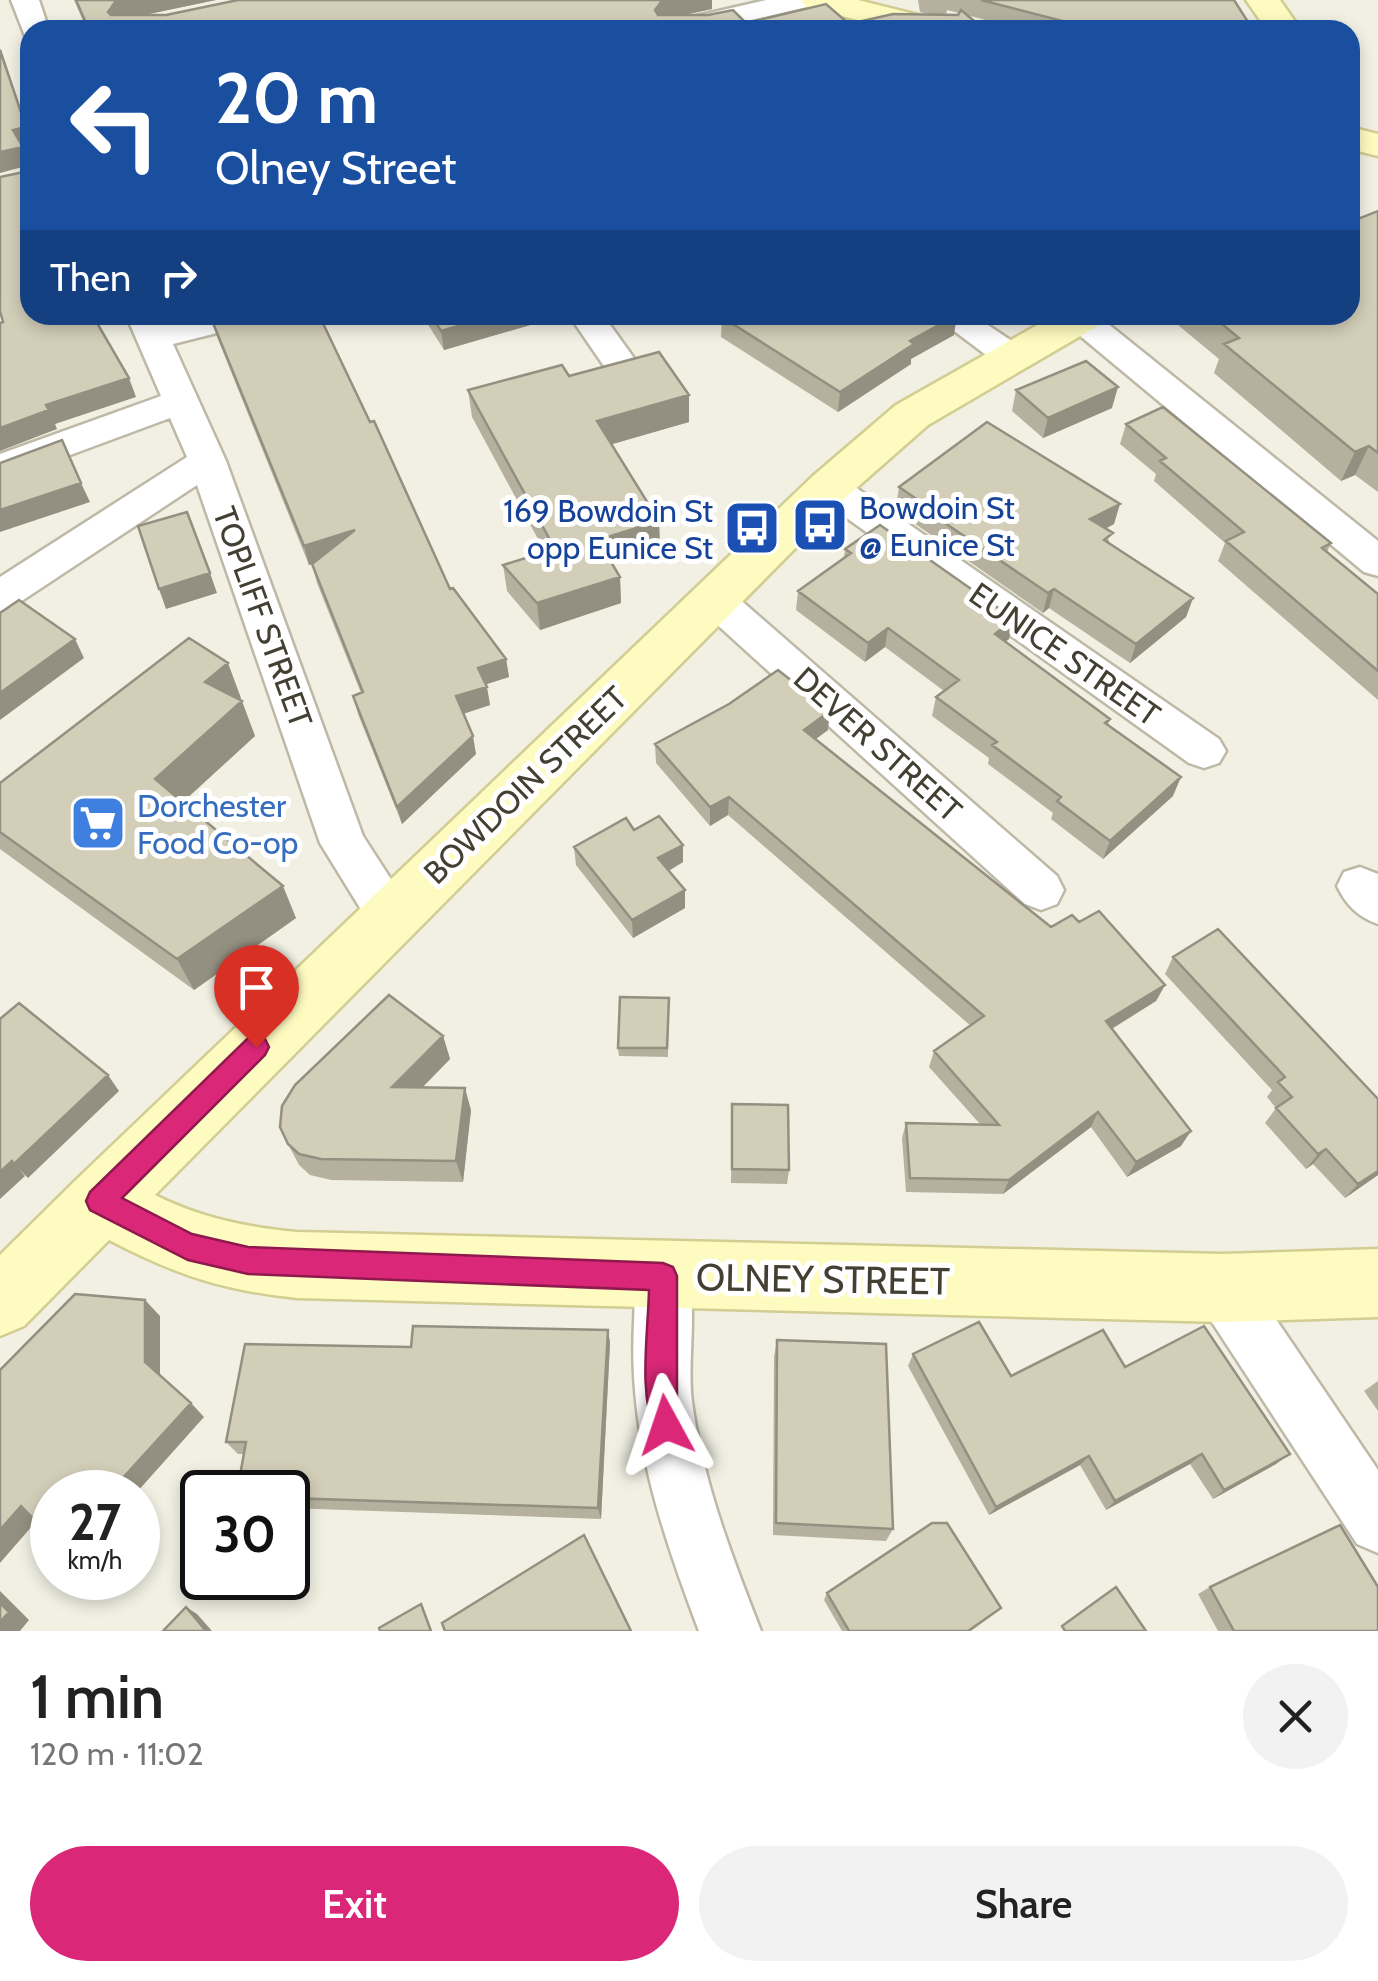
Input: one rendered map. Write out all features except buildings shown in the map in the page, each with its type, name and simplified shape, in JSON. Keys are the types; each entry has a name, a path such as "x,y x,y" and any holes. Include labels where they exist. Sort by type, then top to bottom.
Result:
{"main road":[{"path":"818,0 898,20"},
{"name":"BOWDOIN STREET","path":"0,1302 829,487 912,415 1067,325"},
{"name":"OLNEY STREET","path":"100,1201 188,1246 248,1260 663,1276 1222,1288 1378,1283"}],"street":[{"path":"715,20 802,0"},
{"path":"593,325 618,360"},
{"path":"965,325 1010,356"},
{"path":"1094,325 1378,562"},
{"name":"TOPLIFF STREET","path":"147,327 207,462 343,843 390,915"},
{"path":"0,468 179,402"},
{"path":"0,596 207,462"},
{"name":"EUNICE STREET","path":"829,487 1204,751"},
{"name":"DEVER STREET","path":"714,600 1040,890"},
{"path":"663,1276 662,1396 670,1454 696,1541 730,1631"},
{"path":"1222,1288 1378,1523"}],"place":[{"name":"Bowdoin St @ Eunice St","path":"820,525"},
{"name":"169 Bowdoin St opp Eunice St","path":"752,528"},
{"name":"Dorchester Food Co-op","path":"98,823"}],"route":[{"path":"256,1047 100,1201 188,1246 248,1260 296,1265 663,1276 662,1396 666,1425"}]}
